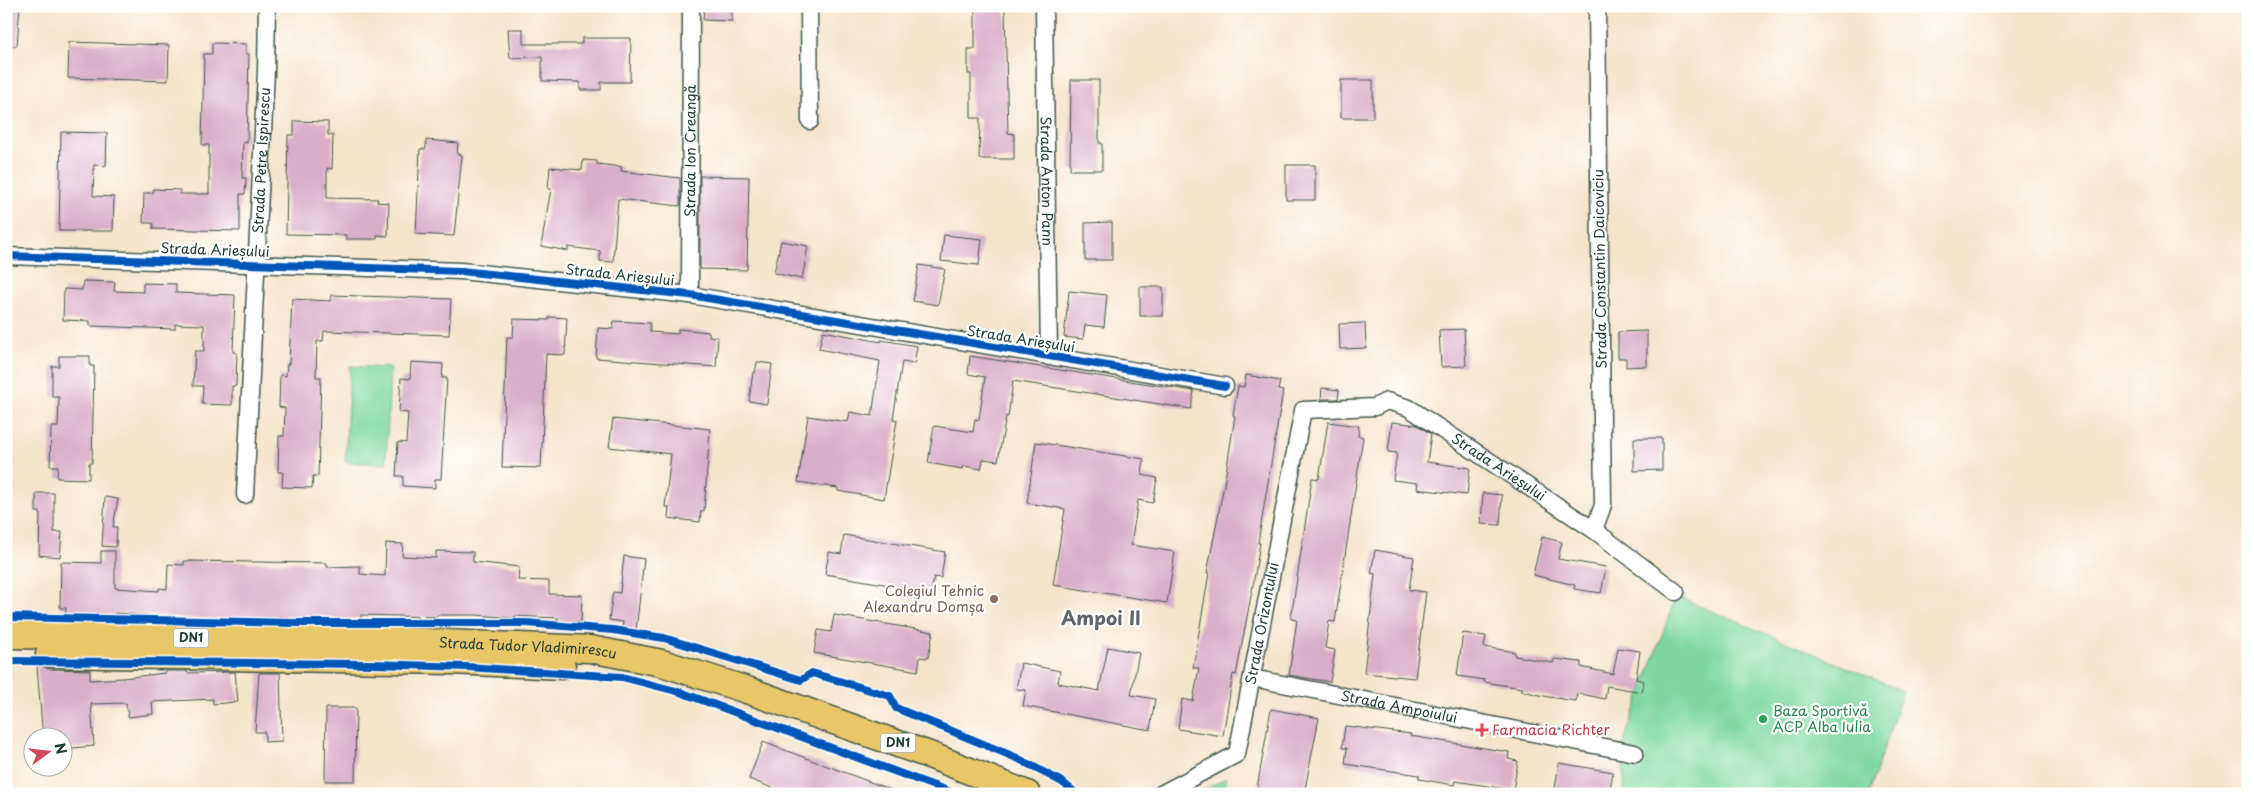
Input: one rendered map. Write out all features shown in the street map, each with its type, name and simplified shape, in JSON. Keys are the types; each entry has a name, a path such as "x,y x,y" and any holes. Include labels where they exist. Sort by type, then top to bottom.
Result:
{"main road":[{"name":"Strada Tudor Vladimirescu","path":"6,635 376,640 590,649 662,663 760,694 932,756 1027,794"},
{"name":"Strada Tudor Vladimirescu","path":"6,653 450,661 613,670 660,679 732,702 987,794"}],"street":[{"name":"Strada Petre Ispirescu","path":"245,496 266,71 267,6"},
{"name":"Strada Ion Creangă","path":"690,6 690,295"},
{"path":"809,6 810,121"},
{"name":"Strada Anton Pann","path":"1044,6 1049,357"},
{"name":"Strada Constantin Daicoviciu","path":"1594,530 1603,505 1597,6"},
{"name":"Strada Arieșului","path":"6,256 461,271 690,295 1224,386"},
{"name":"Strada Arieșului","path":"1303,410 1375,407 1387,401 1409,408 1594,530 1676,592"},
{"name":"Strada Orizontului","path":"1161,794 1237,754 1303,410"},
{"name":"Strada Ampoiului","path":"1252,678 1635,753"}],"green space":[{"path":"350,366 390,368 386,464 345,462"},
{"name":"Baza Sportivă ACP Alba Iulia","path":"1676,596 1903,691 1868,794 1625,794 1622,746"},
{"path":"1226,778 1224,794 1197,794"}],"building":[{"path":"6,6 20,6 17,46 6,46"},
{"path":"704,6 732,6 732,21 703,20"},
{"path":"975,9 1005,9 1008,133 1014,134 1014,159 979,159 980,118 971,118 971,74 968,74 968,49 975,49"},
{"path":"508,29 523,29 523,44 582,44 582,38 631,38 630,82 601,82 601,90 580,90 580,82 542,81 542,57 510,58"},
{"path":"69,42 169,45 168,81 68,78"},
{"path":"212,43 246,44 246,54 249,54 247,143 243,142 242,178 246,178 245,194 240,194 240,231 153,229 153,223 143,223 144,193 153,193 153,189 180,190 180,194 209,194 209,145 202,145 204,54 212,54"},
{"path":"1071,80 1099,80 1099,143 1102,143 1102,170 1070,170"},
{"path":"1341,80 1373,80 1373,118 1341,118"},
{"path":"294,121 328,122 328,135 333,135 332,169 327,168 327,198 378,199 377,202 389,203 388,236 377,235 377,239 346,239 346,235 286,234 288,135 294,135"},
{"path":"61,132 107,133 106,166 94,165 93,196 114,197 113,231 59,231"},
{"path":"426,140 458,143 457,154 462,155 454,236 416,234 420,149 426,149"},
{"path":"583,160 622,167 621,171 680,178 680,206 618,199 613,262 600,261 600,251 568,247 568,251 541,246 551,189 548,189 550,167 582,170"},
{"path":"1286,165 1315,165 1315,200 1286,200"},
{"path":"700,176 749,177 747,270 700,269"},
{"path":"1112,222 1112,260 1085,260 1085,223"},
{"path":"944,235 982,239 979,265 941,261"},
{"path":"781,241 808,246 802,279 774,273"},
{"path":"919,265 945,269 938,305 913,301"},
{"path":"83,281 115,282 114,291 143,292 143,283 176,284 176,293 235,295 233,352 237,353 236,386 232,386 232,405 202,404 203,386 193,386 195,351 204,351 204,325 175,324 175,329 90,326 90,321 63,320 64,289 82,290"},
{"path":"1140,287 1163,287 1163,316 1140,316"},
{"path":"1069,291 1107,295 1104,327 1085,325 1083,339 1064,337"},
{"path":"331,295 451,299 449,335 324,331 323,341 317,341 316,377 321,377 318,476 313,476 312,488 282,487 283,472 278,472 279,436 284,436 285,408 279,407 280,375 286,376 287,364 289,364 292,299 330,301"},
{"path":"549,317 567,318 565,355 546,354 541,468 502,467 507,337 513,337 514,319 549,320"},
{"path":"614,321 650,323 650,332 678,334 678,329 709,332 709,336 718,337 716,367 596,358 598,328 613,329"},
{"path":"1365,323 1366,348 1340,349 1339,324"},
{"path":"1464,329 1466,366 1441,367 1439,330"},
{"path":"823,331 881,342 881,340 917,346 914,364 902,362 893,419 897,420 884,499 838,491 838,488 798,482 808,416 848,422 850,412 872,416 880,361 819,349"},
{"path":"1647,331 1647,366 1626,367 1626,358 1618,358 1618,332"},
{"path":"59,356 90,356 90,366 94,366 92,463 89,463 89,479 57,478 58,466 50,466 51,427 58,427 59,397 52,397 52,366 59,366"},
{"path":"970,356 1194,391 1191,409 1013,381 1008,417 1006,416 998,461 983,459 981,469 964,466 963,469 928,463 934,426 973,432 975,419 979,420 985,377 968,374"},
{"path":"411,362 443,364 442,378 447,378 441,479 435,479 435,488 403,486 403,476 396,476 398,442 406,443 408,413 399,412 401,378 410,379"},
{"path":"757,362 772,364 767,404 749,401 753,372 755,373"},
{"path":"1246,375 1280,381 1278,390 1283,391 1258,543 1260,543 1254,580 1236,675 1233,674 1223,736 1178,729 1182,699 1193,701 1199,668 1193,668 1209,573 1207,573 1224,485 1238,386 1244,387"},
{"path":"1322,388 1339,390 1338,399 1321,399"},
{"path":"613,419 710,429 704,511 701,511 700,522 668,518 669,507 665,507 671,454 609,447"},
{"path":"1328,422 1359,426 1358,436 1363,437 1335,622 1329,621 1325,648 1335,650 1330,682 1289,675 1297,620 1291,619 1312,478 1319,479"},
{"path":"1392,422 1417,425 1431,434 1427,462 1470,468 1467,495 1417,489 1418,483 1393,480 1397,453 1388,452"},
{"path":"1634,438 1662,438 1662,470 1634,471"},
{"path":"1036,442 1144,459 1142,475 1157,478 1153,503 1138,500 1131,545 1175,552 1167,603 1053,585 1065,509 1027,503"},
{"path":"36,493 54,493 54,532 62,532 60,557 39,555 40,512 36,512"},
{"path":"1483,493 1502,495 1500,525 1481,524"},
{"path":"105,497 118,499 113,527 117,527 116,547 102,546"},
{"path":"844,535 945,552 941,578 934,577 931,592 825,574 829,552 841,554"},
{"path":"1542,537 1562,542 1558,559 1606,567 1601,593 1574,589 1575,585 1533,575"},
{"path":"386,543 403,544 402,556 436,558 436,551 473,552 473,562 519,567 518,580 549,581 549,594 582,595 581,622 558,621 558,618 515,616 515,618 476,615 437,615 437,617 361,615 361,619 326,620 326,622 257,621 217,618 217,620 115,613 115,616 65,618 66,608 60,608 61,562 101,563 101,551 115,551 115,588 159,591 159,588 167,589 168,564 184,565 184,561 327,563 327,567 360,566 360,574 385,576"},
{"path":"1375,550 1414,557 1409,590 1426,592 1415,678 1364,673 1375,574 1371,573"},
{"path":"624,556 644,559 636,631 622,629 623,622 609,620 613,592 620,593"},
{"path":"834,615 933,632 928,658 920,657 918,671 814,653 818,630 831,632"},
{"path":"1463,633 1486,636 1484,647 1515,652 1515,656 1553,663 1554,659 1581,662 1581,667 1613,674 1618,648 1640,651 1636,679 1644,681 1642,692 1607,686 1605,699 1577,693 1576,701 1522,691 1522,688 1484,682 1485,680 1457,676"},
{"path":"1108,647 1139,653 1131,695 1155,699 1150,730 1023,706 1026,690 1016,689 1021,663 1060,671 1058,683 1099,691"},
{"path":"37,667 90,670 90,680 165,673 165,671 187,671 187,673 235,672 238,702 213,704 213,699 152,702 153,714 128,717 126,703 91,704 94,746 72,748 72,728 42,728"},
{"path":"259,673 280,673 282,741 265,742 265,732 255,732"},
{"path":"326,708 356,708 355,781 325,781"},
{"path":"1271,709 1319,718 1304,794 1256,794"},
{"path":"1345,726 1411,734 1410,736 1509,752 1508,759 1518,761 1513,790 1455,781 1454,785 1419,779 1419,775 1345,764 1347,748 1342,748"},
{"path":"763,742 897,792 896,794 788,794 749,779"},
{"path":"1559,763 1613,772 1609,794 1554,794"}],"cycle path":[{"path":"6,256 461,271 690,295 1225,386"},
{"path":"6,617 293,623 526,623 613,630 664,638 801,680 812,673 890,696 896,708 1017,758 1062,782 1077,794"},
{"path":"6,661 373,664 467,667 622,677 680,692 956,794"}],"place":[{"name":"Colegiul Tehnic Alexandru Domșa","path":"994,599"},
{"name":"Baza Sportivă ACP Alba Iulia","path":"1763,719"},
{"name":"Farmacia Richter","path":"1482,730"}],"district":[{"name":"Ampoi II","path":"1101,618"}]}
